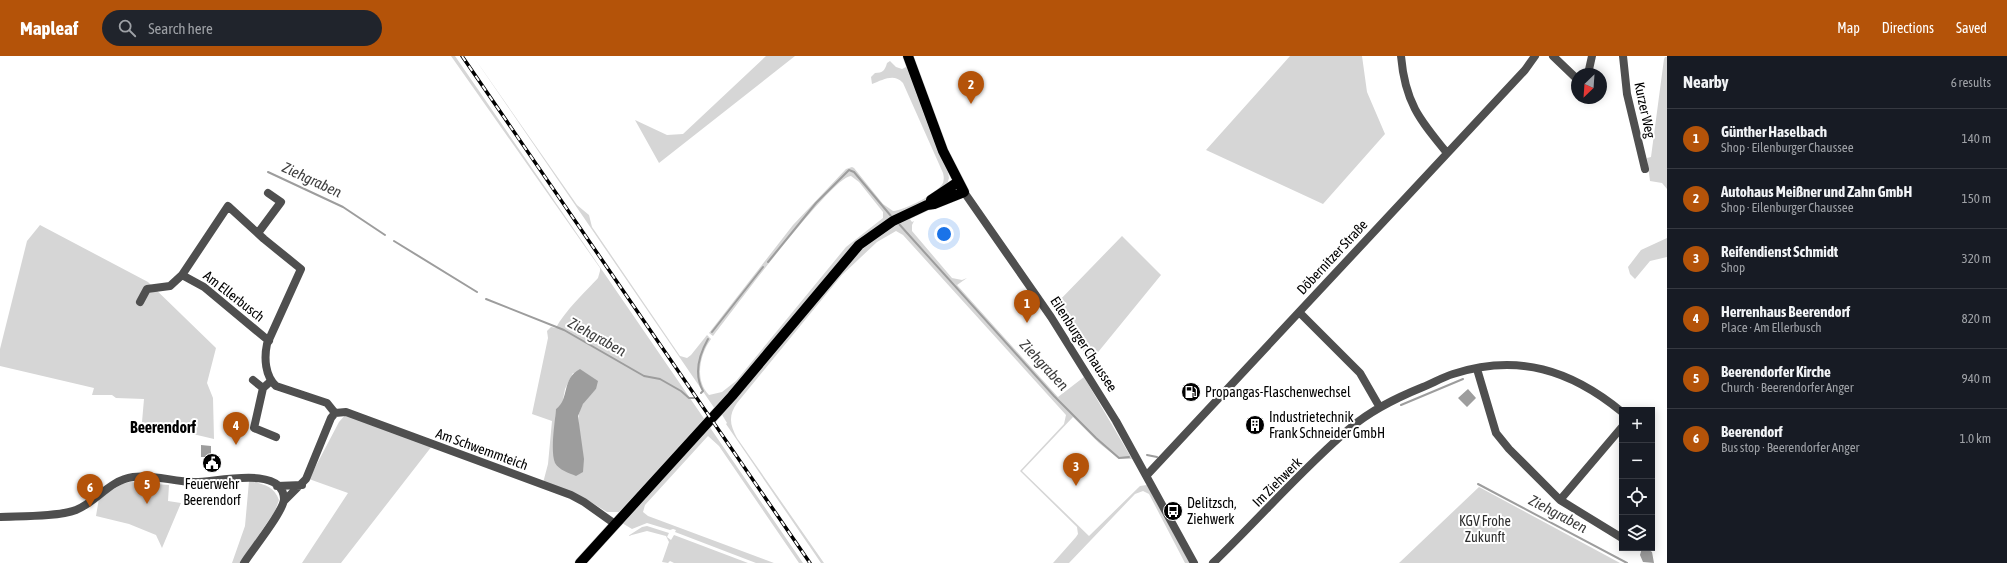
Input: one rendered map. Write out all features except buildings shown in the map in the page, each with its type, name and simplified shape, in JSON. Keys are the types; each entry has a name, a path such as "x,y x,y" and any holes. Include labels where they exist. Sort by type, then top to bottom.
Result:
{"main road":[{"name":"Eilenburger Chaussee","path":"908,56 943,151 964,192"},
{"path":"580,563 732,396 848,256 868,237 886,225 927,205 958,182"},
{"path":"927,205 934,204 964,192"}],"street":[{"path":"1401,56 1408,94 1417,114 1420,120 1447,153"},
{"name":"Döbernitzer Straße","path":"1147,475 1525,70 1535,56"},
{"path":"1553,56 1571,73"},
{"path":"1589,68 1592,56"},
{"name":"Kurzer Weg","path":"1623,56 1627,94 1645,169"},
{"name":"Eilenburger Chaussee","path":"964,192 1051,317 1116,421 1194,563"},
{"path":"258,233 281,202 268,193"},
{"name":"Am Ellerbusch","path":"140,302 147,289 170,286 182,275 228,206 301,269 269,341 265,355 271,381"},
{"name":"Am Ellerbusch","path":"182,275 204,287 269,341"},
{"path":"1299,312 1360,373 1380,406"},
{"name":"Im Ziehwerk","path":"1213,563 1349,429 1380,406 1453,374 1477,369 1516,365 1551,371 1572,379 1602,396 1619,410"},
{"path":"1477,369 1496,433 1509,449 1560,500 1619,536"},
{"path":"253,380 263,388"},
{"path":"276,437 254,428 263,388 271,381 276,386 327,403 335,413 331,418 306,479 284,501"},
{"name":"Am Schwemmteich","path":"335,413 346,412 571,495 584,502 615,524"},
{"path":"1560,500 1619,431"},
{"path":"0,517 55,514 76,510 111,486 132,477 196,482 220,478 248,477 262,480 277,486 302,484"},
{"path":"244,563 283,507 284,496 277,486"}],"green space":[{"path":"451,56 455,56 705,420 619,512 607,512 584,498 543,483 548,464 552,421 532,414 548,338 547,331 551,327 556,328 569,309 598,278 600,268","holes":["573,373 596,389 580,409 578,419 579,424 555,423 556,409 562,405 565,389"]},
{"path":"473,56 577,205 589,215 592,227 680,356 687,358 691,355 707,335 711,339 704,352 700,367 701,382 709,395 722,392 736,381 846,247 883,218 883,212 859,182 851,176 840,182 803,221 713,336 709,333 793,225 846,169 852,167 854,168 883,204 893,211 905,208 920,201 934,192 943,183 943,173 903,83 896,78 888,78 872,84 871,77 875,73 883,71 887,63 890,61 896,67 902,69 908,66 949,178 947,185 930,198 878,226 715,409"},
{"path":"766,56 795,56 659,163 635,120 667,135 683,134"},
{"path":"1290,56 1362,56 1367,92 1385,134 1323,204 1206,150"},
{"path":"1665,57 1667,57 1667,189 1662,183 1650,181 1647,158 1651,157"},
{"path":"909,218 912,222 914,221 912,231 952,278 962,280 967,278 957,285 1058,397 1084,377 1132,459 1119,459 1099,443 1073,417 1022,471 1089,536 1140,486 1147,485 1190,563 1185,563 1149,494 1143,491 1135,494 1069,563 1053,563 1078,534 1077,527 1020,471 1064,424 1066,415 903,235 896,231 877,242 842,275 737,403 731,416 733,429 737,438 824,563 821,563 726,424 727,423 721,413 837,275 873,237"},
{"path":"40,225 148,282 216,348 207,383 213,398 214,439 142,422 144,399 116,398 112,395 92,395 94,388 0,366 0,349 27,241"},
{"path":"1122,236 1161,275 1090,362 1056,304"},
{"path":"1667,238 1667,257 1650,261 1635,279 1630,274 1628,267 1641,250"},
{"path":"346,414 432,446 341,563 302,563 348,493 309,479 339,422"},
{"path":"709,426 803,563 799,563 719,446 708,436 645,505 643,512 648,516 774,563 756,563 675,532 676,530 673,529 670,530 647,523 632,529 622,523"},
{"path":"249,481 267,486 277,495 279,500 275,511 240,563 232,563 245,526"},
{"path":"130,482 169,485 168,501 181,503 162,548 156,535 129,524 96,516 99,498 122,484"},
{"name":"KGV Frohe Zukunft","path":"1479,487 1620,563 1399,563"},
{"path":"647,526 669,533 667,537 671,540 674,535 748,563 662,562 669,542 666,536 647,531 628,536 642,527"}],"shaded area":[{"path":"580,369 598,381 596,389 583,404 578,416 584,459 583,472 576,476 559,468 555,463 553,444 556,409 563,400 570,378"},
{"path":"1468,389 1476,398 1467,407 1458,398"},
{"path":"201,445 211,446 211,457 201,457"},
{"path":"1641,551 1650,551 1654,563 1643,562 1640,555"}],"waterway":[{"name":"Ziehgraben","path":"768,262 816,203 849,170 854,172 891,216"},
{"name":"Ziehgraben","path":"268,172 343,207 385,235"},
{"name":"Ziehgraben","path":"899,224 1054,396 1096,438 1119,458 1129,457"},
{"name":"Ziehgraben","path":"394,241 477,292"},
{"name":"Ziehgraben","path":"712,332 763,267"},
{"name":"Ziehgraben","path":"486,299 564,330 644,376 660,379 681,391 689,398 694,398"},
{"name":"Ziehgraben","path":"701,393 703,391 698,378 698,364 708,339"},
{"path":"1401,405 1463,379"},
{"name":"Ziehgraben","path":"1147,455 1157,457"},
{"name":"Ziehgraben","path":"1478,484 1627,563"}],"railway":[{"path":"462,56 810,563"}],"place":[{"name":"Autohaus Meißner und Zahn GmbH","path":"971,104"},
{"name":"Günther Haselbach","path":"1027,323"},
{"name":"Propangas-Flaschenwechsel","path":"1191,392"},
{"name":"Industrietechnik Frank Schneider GmbH","path":"1255,425"},
{"name":"Herrenhaus Beerendorf","path":"236,445"},
{"name":"Feuerwehr Beerendorf","path":"212,463"},
{"name":"Reifendienst Schmidt","path":"1076,486"},
{"name":"Beerendorfer Kirche","path":"147,504"},
{"name":"Beerendorf","path":"90,507"},
{"name":"Delitzsch, Ziehwerk","path":"1173,511"}],"district":[{"name":"Beerendorf","path":"163,427"}]}
